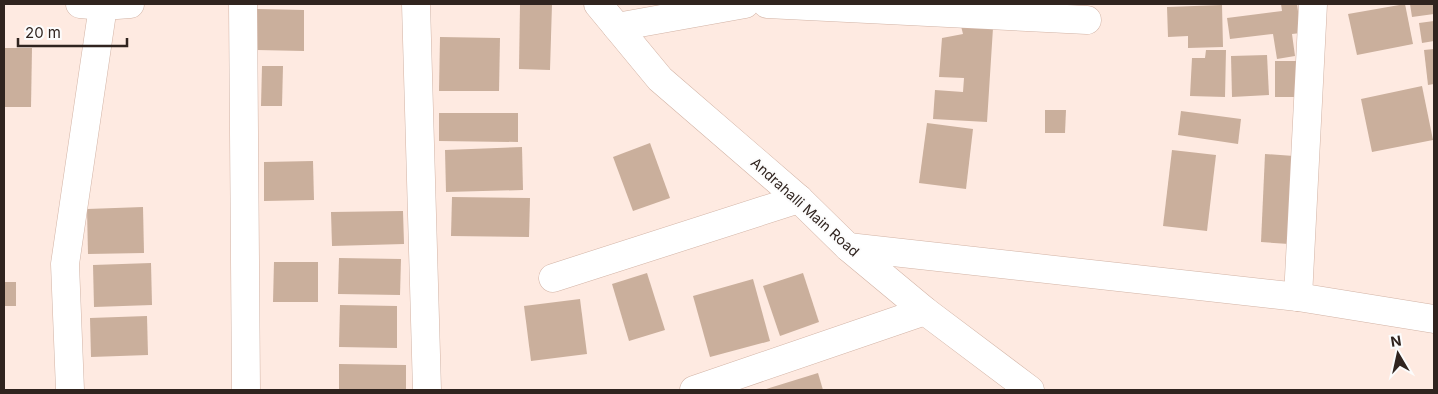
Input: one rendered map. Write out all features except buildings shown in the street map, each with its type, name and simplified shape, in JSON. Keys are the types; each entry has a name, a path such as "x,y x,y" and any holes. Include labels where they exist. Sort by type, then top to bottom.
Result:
{"street":[{"path":"70,390 65,264 91,5 130,4"},
{"path":"243,4 246,390"},
{"path":"416,4 427,390"},
{"name":"Andrahalli Main Road","path":"598,4 660,79 799,199 848,247 926,311 1030,390"},
{"path":"617,27 745,4"},
{"path":"767,4 1087,20"},
{"path":"1298,297 1313,4"},
{"path":"553,278 799,199"},
{"path":"848,247 1298,297 1434,319"},
{"path":"694,390 926,311"}]}
